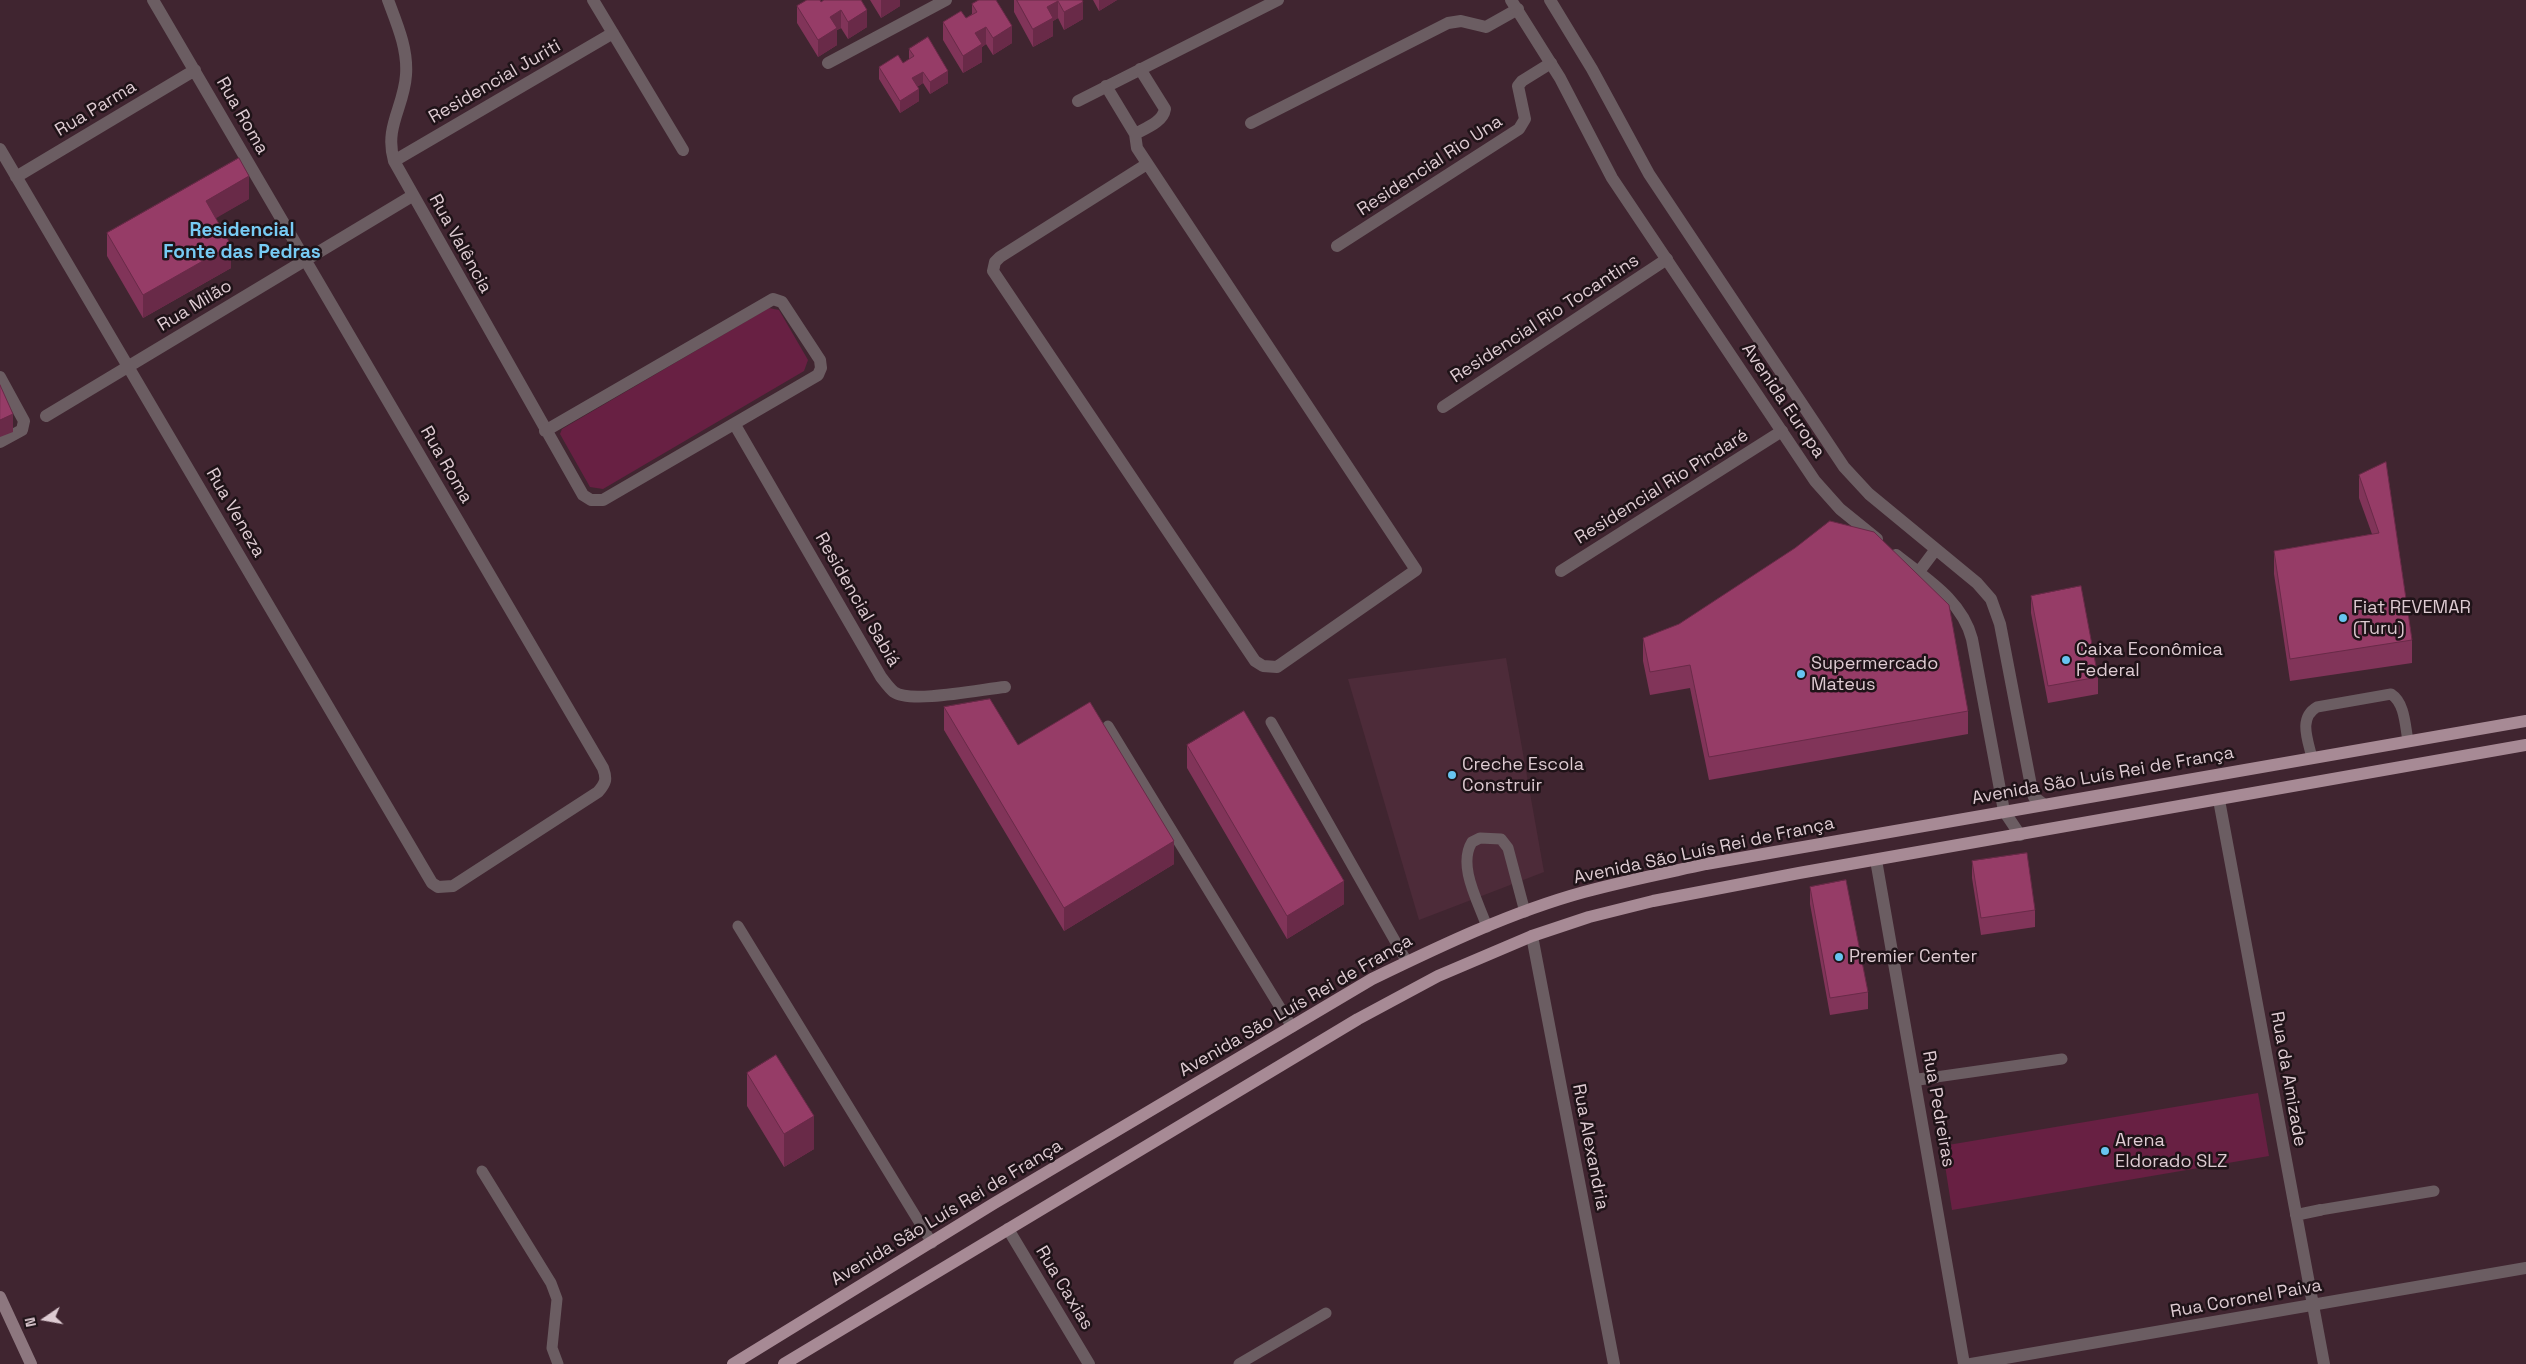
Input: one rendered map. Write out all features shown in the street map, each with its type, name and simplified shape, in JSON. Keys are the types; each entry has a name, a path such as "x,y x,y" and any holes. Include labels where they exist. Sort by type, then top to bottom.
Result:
{"main road":[{"name":"Avenida São Luís Rei de França","path":"733,1364 1372,979 1407,962 1526,912 1582,893 1706,864 2526,721"},
{"path":"784,1364 1358,1019 1438,976 1532,936 1589,917 1653,901 2526,745"},
{"path":"0,1297 31,1364"}],"street":[{"name":"Rua Roma","path":"154,0 593,751 606,777 605,784 598,792 453,886 444,888"},
{"name":"Rua Valência","path":"388,0 404,44 407,66 405,85 390,134 390,149 394,161 412,196 579,489 591,500 603,500 736,425"},
{"path":"594,0 683,150"},
{"path":"828,63 946,0"},
{"path":"1078,100 1278,0"},
{"name":"Avenida Europa","path":"1550,0 1592,69 1649,174 1844,467 1869,494 1977,583 1995,607 2000,624 2032,791 2034,797 2043,804"},
{"path":"1251,123 1448,23 1461,22 1486,27 1514,4"},
{"name":"Avenida Europa","path":"1514,4 1551,63 1604,164 1826,496 1956,606 1970,630 2004,811"},
{"name":"Residencial Juriti","path":"394,161 614,34"},
{"name":"Residencial Rio Una","path":"1337,246 1520,129 1525,119 1518,86 1522,81 1551,63"},
{"path":"1135,134 1163,117 1165,109 1140,69"},
{"name":"Rua Parma","path":"16,177 195,70"},
{"path":"1106,86 1135,134 1137,148 1147,164 1416,570 1277,667 1263,666 1256,662 993,270 995,262 1000,256 1147,164"},
{"name":"Rua Veneza","path":"0,149 432,883 438,888 444,888"},
{"name":"Rua Milão","path":"46,416 412,196"},
{"name":"Residencial Rio Tocantins","path":"1443,407 1667,260"},
{"path":"545,431 773,299 782,302 820,360 821,368 818,375 736,425"},
{"path":"0,377 24,421 22,430 0,442"},
{"name":"Residencial Sabiá","path":"736,425 881,678 894,692 908,697 1005,687"},
{"name":"Residencial Rio Pindaré","path":"1561,572 1782,431"},
{"path":"1918,573 1936,549"},
{"name":"Rua da Amizade","path":"2219,800 2324,1364"},
{"path":"2004,811 2020,835"},
{"name":"Rua Pedreiras","path":"1876,860 1964,1364"},
{"name":"Rua Alexandria","path":"1532,936 1614,1364"},
{"path":"1915,1080 1936,1077"},
{"path":"2296,1214 2320,1210"},
{"name":"Rua Caxias","path":"1008,1229 1089,1364"},
{"name":"Rua Coronel Paiva","path":"1971,1364 2526,1268"}],"lane":[{"path":"2312,758 2305,722 2309,712 2317,707 2391,694 2398,698 2408,741"},
{"path":"1271,722 1407,962"},
{"path":"1108,726 1292,1027"},
{"path":"1488,928 1468,872 1466,858 1472,842 1480,838 1501,839 1508,848 1526,912"},
{"path":"738,926 932,1243"},
{"path":"1936,1077 2062,1059"},
{"path":"482,1171 551,1283 557,1299 552,1348 558,1364"},
{"path":"2320,1210 2434,1190"},
{"path":"1239,1364 1326,1313"}],"shaded area":[{"path":"769,308 779,310 808,360 804,371 603,489 590,487 560,434 562,429"},
{"name":"Creche Escola Construir","path":"1506,658 1544,872 1419,920 1348,679"},
{"name":"Arena Eldorado SLZ","path":"2258,1093 2269,1156 1952,1210 1942,1146"}],"building":[{"path":"807,0 820,0 821,2 824,0 861,0 867,10 848,22 841,10 830,17 837,28 818,40 797,6"},
{"path":"979,0 996,0 1012,26 993,38 986,27 975,33 982,44 963,56 943,22 961,11 966,18 977,12 972,4"},
{"path":"1017,0 1082,0 1083,2 1064,12 1058,1 1047,7 1053,18 1033,29"},
{"path":"928,37 948,71 930,82 923,72 912,78 919,89 900,101 879,67 898,55 903,63 914,56 909,49"},
{"path":"239,158 249,176 206,201 231,245 143,295 107,233"},
{"path":"0,385 13,414 0,420"},
{"name":"Fiat REVEMAR (Turu)","path":"2386,462 2412,640 2290,659 2274,551 2379,533 2359,475"},
{"name":"Supermercado Mateus","path":"1830,521 1874,532 1949,605 1968,711 1709,757 1690,665 1650,672 1643,638 1679,624 1795,548"},
{"name":"Caixa Econômica Federal","path":"2081,586 2098,677 2048,686 2031,596"},
{"path":"990,699 1018,745 1090,702 1174,841 1064,908 944,707"},
{"path":"1244,711 1344,881 1287,916 1187,745"},
{"path":"2027,853 2035,910 1981,918 1972,861"},
{"name":"Premier Center","path":"1846,880 1868,992 1830,998 1810,887"},
{"path":"776,1055 814,1116 784,1134 747,1073"}],"place":[{"name":"Fiat REVEMAR (Turu)","path":"2343,618"},
{"name":"Caixa Econômica Federal","path":"2066,660"},
{"name":"Supermercado Mateus","path":"1801,674"},
{"name":"Creche Escola Construir","path":"1452,775"},
{"name":"Premier Center","path":"1839,957"},
{"name":"Arena Eldorado SLZ","path":"2105,1151"}],"district":[{"name":"Residencial Fonte das Pedras","path":"242,242"}]}
